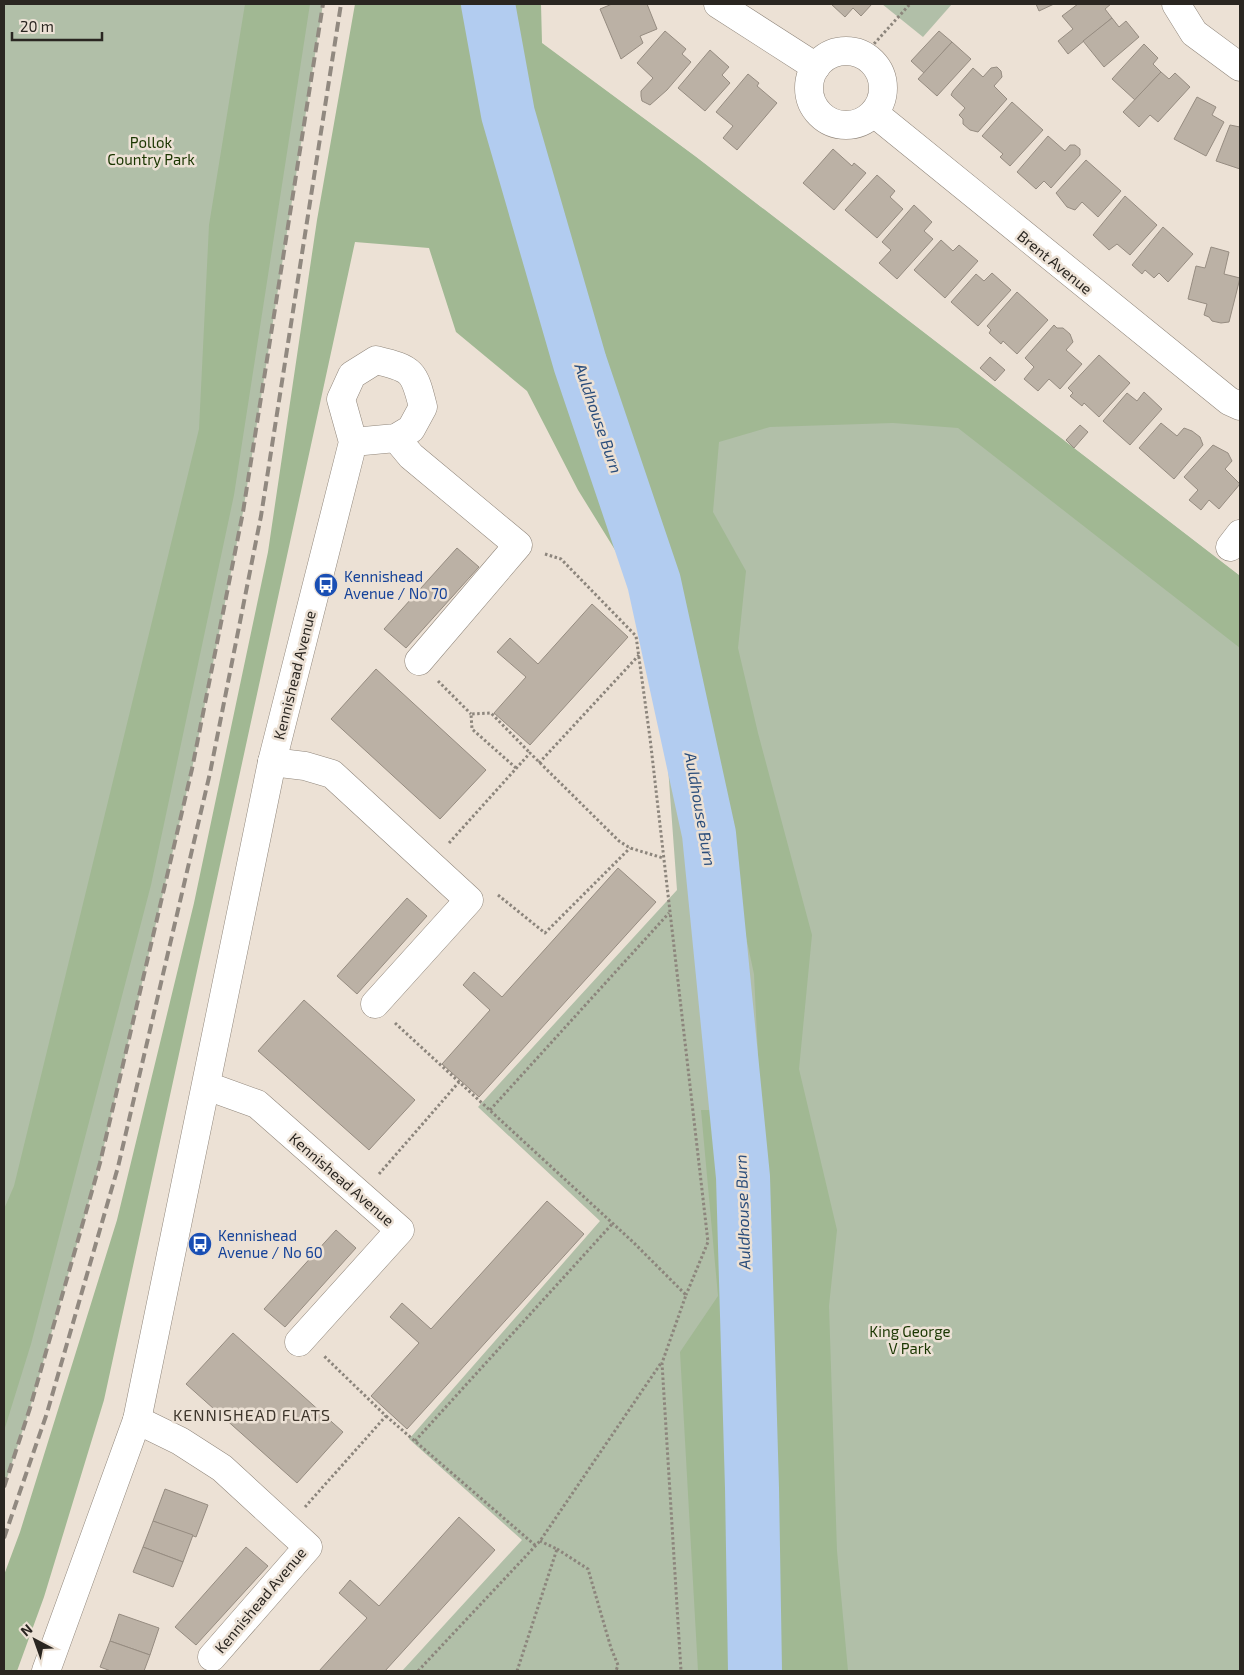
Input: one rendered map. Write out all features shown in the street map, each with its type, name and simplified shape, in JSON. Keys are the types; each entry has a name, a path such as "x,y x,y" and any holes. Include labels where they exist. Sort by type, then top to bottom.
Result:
{"street":[{"path":"718,4 816,67"},
{"path":"1176,4 1194,33 1240,67"},
{"path":"843,51 864,55 873,62 880,72 883,82 883,93 874,113 864,121 852,124 834,123 819,113 812,103 809,91 810,79 816,67 823,59 843,51"},
{"name":"Brent Avenue","path":"874,113 1191,371 1229,401 1240,406"},
{"name":"Kennishead Avenue","path":"46,1671 137,1420 272,762 353,442 341,399 352,375 376,360 401,366 416,378 424,407 412,430 396,438"},
{"path":"353,442 396,438 411,456 518,545 418,661"},
{"name":"Kennishead Avenue","path":"272,762 305,766 332,774 469,900"},
{"path":"375,1004 469,900"},
{"name":"Kennishead Avenue","path":"207,1086 257,1104 400,1230 301,1339"},
{"name":"Kennishead Avenue","path":"137,1420 180,1441 222,1468 308,1547 212,1658"}],"path":[{"path":"864,55 910,4"},
{"path":"518,545 561,559 636,636 639,655 708,1242 686,1295 662,1363 681,1671"},
{"path":"539,762 639,655"},
{"path":"418,661 470,714 472,729 516,768"},
{"path":"470,714 491,713 620,841 630,848 663,858"},
{"path":"430,864 530,753"},
{"path":"469,900 489,888 536,928 545,933 630,848"},
{"path":"490,1110 670,913"},
{"path":"375,1004 612,1223 686,1295"},
{"path":"361,1196 459,1082"},
{"path":"415,1441 612,1223"},
{"path":"301,1339 386,1416 536,1546"},
{"path":"418,1671 540,1541 664,1359"},
{"path":"286,1528 386,1416"},
{"path":"540,1541 557,1549 588,1569 611,1648 618,1665 616,1671"},
{"path":"517,1671 557,1549"}],"green space":[{"name":"Pollok Country Park","path":"4,4 323,4 243,512 192,769 100,1163 30,1408 4,1487"},
{"path":"245,4 310,4 234,495 151,885 31,1344 4,1431 4,1209 14,1186 199,429 209,225"},
{"path":"355,4 470,4 546,304 621,509 659,644 628,571 578,490 527,391 456,332 429,248 355,242 104,1400 44,1597 17,1671 4,1671 4,1575 20,1532 117,1220 194,903 268,552 317,220"},
{"path":"507,4 541,4 542,43 696,157 1240,576 1240,648 958,428 893,423 770,427 719,442 713,512 746,571 738,648 758,733 812,935 799,1069 837,1230 829,1306 837,1551 848,1671 776,1671 777,1438 754,974 697,708 669,596 609,389 540,167 509,44"},
{"path":"882,4 952,4 923,37"},
{"name":"King George V Park","path":"541,43 696,157 1240,576 1240,1671 402,1671 522,1540 409,1439 600,1221 478,1107 677,890 659,644"},
{"path":"701,1110 725,1110 734,1320 738,1671 698,1671 680,1352 718,1296"}],"building":[{"path":"612,4 647,4 657,29 640,36 643,43 621,59 600,9"},
{"path":"831,4 872,4 861,16 853,8 845,17"},
{"path":"1036,4 1054,4 1039,11"},
{"path":"1078,4 1111,4 1105,9 1112,18 1068,54 1058,41 1073,29 1062,16"},
{"path":"1112,18 1119,27 1126,21 1139,37 1104,67 1083,41"},
{"path":"665,31 686,49 682,54 691,62 667,90 650,105 642,101 641,91 653,78 637,63"},
{"path":"939,31 952,42 924,73 911,61"},
{"path":"952,42 971,59 937,96 918,79"},
{"path":"1144,44 1158,58 1153,64 1161,72 1135,100 1112,79"},
{"path":"710,50 729,67 722,75 730,83 705,111 678,88"},
{"path":"997,67 1001,71 1002,77 994,86 1007,99 978,132 970,130 963,124 963,119 959,115 965,108 951,95 973,68 983,77 991,68"},
{"path":"1161,72 1169,79 1175,73 1190,87 1158,122 1150,115 1139,127 1123,112"},
{"path":"748,74 759,83 757,86 777,103 737,150 723,138 733,126 716,112"},
{"path":"1197,97 1216,107 1212,115 1224,122 1206,156 1174,139"},
{"path":"1012,102 1043,130 1010,166 1000,157 1003,154 982,136"},
{"path":"1230,125 1240,127 1240,169 1216,161"},
{"path":"1048,136 1065,151 1070,145 1075,145 1080,149 1080,155 1051,188 1044,181 1036,189 1017,172"},
{"path":"833,149 852,166 854,163 866,173 834,210 803,183"},
{"path":"1086,160 1121,191 1098,217 1082,202 1075,210 1067,207 1056,193"},
{"path":"877,175 895,191 890,197 903,209 877,238 845,210"},
{"path":"1125,196 1157,225 1130,255 1117,244 1109,250 1093,235"},
{"path":"914,205 932,222 924,231 933,239 897,279 879,263 891,250 882,242"},
{"path":"1163,227 1193,254 1168,282 1159,273 1154,278 1145,270 1142,274 1132,265"},
{"path":"941,240 953,251 959,245 978,261 945,298 914,270"},
{"path":"1211,247 1229,252 1224,274 1240,278 1229,322 1212,321 1204,315 1207,304 1188,299 1196,266 1205,268"},
{"path":"992,273 1011,290 978,326 951,302 976,274 984,281"},
{"path":"1017,292 1048,320 1017,354 1003,341 1001,344 989,333 991,330 987,326"},
{"path":"1054,325 1057,328 1063,328 1070,334 1073,342 1066,350 1082,364 1060,389 1049,379 1038,391 1024,379 1034,367 1025,358"},
{"path":"1099,355 1130,383 1099,417 1084,403 1082,406 1070,396 1073,393 1068,388"},
{"path":"990,357 1005,370 995,381 980,368"},
{"path":"1144,392 1162,409 1130,445 1103,421 1127,393 1137,401"},
{"path":"1161,423 1177,436 1184,428 1192,431 1200,437 1203,445 1174,479 1139,448"},
{"path":"1080,425 1088,432 1074,448 1066,440"},
{"path":"1213,445 1228,453 1232,461 1225,469 1240,484 1219,509 1209,500 1201,510 1189,500 1198,490 1184,477"},
{"path":"457,548 479,567 406,648 384,629"},
{"path":"592,604 628,637 530,745 494,713 526,677 497,652 510,638 538,664"},
{"path":"376,669 486,770 440,819 331,719"},
{"path":"618,868 656,902 479,1097 442,1064 490,1010 463,985 474,972 502,997"},
{"path":"407,898 427,916 357,994 337,976"},
{"path":"304,1000 415,1100 369,1150 258,1051"},
{"path":"547,1201 584,1234 407,1429 371,1396 419,1343 390,1317 402,1303 431,1329"},
{"path":"336,1230 356,1248 285,1327 264,1309"},
{"path":"233,1333 343,1432 297,1483 186,1384"},
{"path":"165,1489 208,1505 196,1537 153,1521"},
{"path":"459,1517 495,1550 385,1671 319,1671 367,1618 339,1593 350,1580 379,1606"},
{"path":"153,1521 193,1535 183,1562 143,1547"},
{"path":"143,1547 183,1562 173,1587 133,1572"},
{"path":"246,1547 268,1566 196,1645 175,1627"},
{"path":"119,1614 159,1628 150,1655 110,1641"},
{"path":"110,1641 150,1655 144,1671 111,1671 100,1667"}],"waterway":[{"name":"Auldhouse Burn","path":"488,4 508,114 580,363 654,582 709,834 743,1177 755,1671"}],"railway":[{"path":"4,1487 30,1408 100,1163 192,769 243,512 323,4"},
{"path":"4,1538 47,1413 118,1167 210,773 261,516 341,4"}],"place":[{"name":"Kennishead Avenue / No 70","path":"326,585"},
{"name":"Kennishead Avenue / No 60","path":"200,1244"}],"district":[{"name":"KENNISHEAD FLATS","path":"252,1414"}]}
